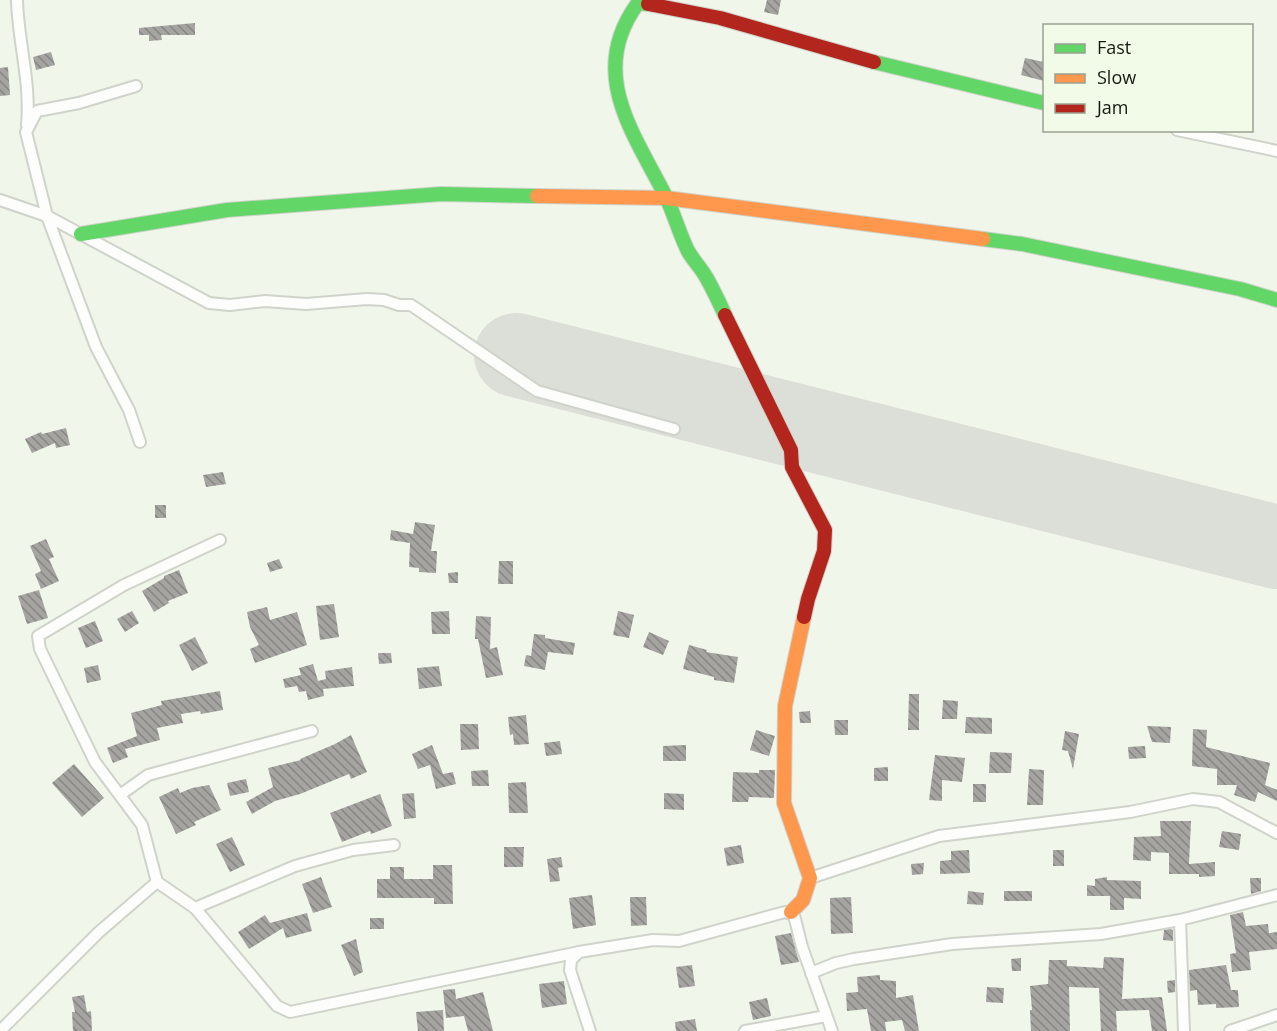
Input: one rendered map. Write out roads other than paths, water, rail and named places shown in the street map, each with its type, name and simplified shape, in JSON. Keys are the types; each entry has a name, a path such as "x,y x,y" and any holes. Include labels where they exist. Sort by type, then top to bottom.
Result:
{"street":[{"path":"17,0 29,105 27,132 47,216 96,347 129,410 140,442"},
{"path":"220,540 124,585 38,636 40,649 95,762 142,825 157,882 195,908 277,1006 290,1012 579,952 653,940 679,940 791,912 803,900 810,878 784,803 785,706 808,599 824,551 825,530 792,467 790,450 706,277 689,252 666,198 628,128 618,101 614,70 620,41 631,11 638,3 682,9 746,24 855,56 1043,103"},
{"path":"27,132 37,111 79,103 136,86"},
{"path":"1186,132 1277,152"},
{"path":"81,234 227,210 441,194 666,198 1022,244 1240,289 1277,300"},
{"path":"0,200 47,216 209,303 230,305 265,301 306,304 367,299 411,305 537,391 674,429"},
{"path":"120,795 148,775 312,731"},
{"path":"810,878 939,836 1130,812 1193,799 1219,802 1277,833"},
{"path":"195,908 295,866 353,850 394,845"},
{"path":"0,1031 99,932 157,882"},
{"path":"811,973 854,959 952,944 1101,934 1180,920 1277,895"},
{"path":"791,912 796,919 802,947 832,1031"},
{"path":"1180,920 1184,1031"},
{"path":"579,952 571,960 570,969 590,1031"},
{"path":"1230,1031 1277,1015"},
{"path":"745,1031 826,1016"}]}
